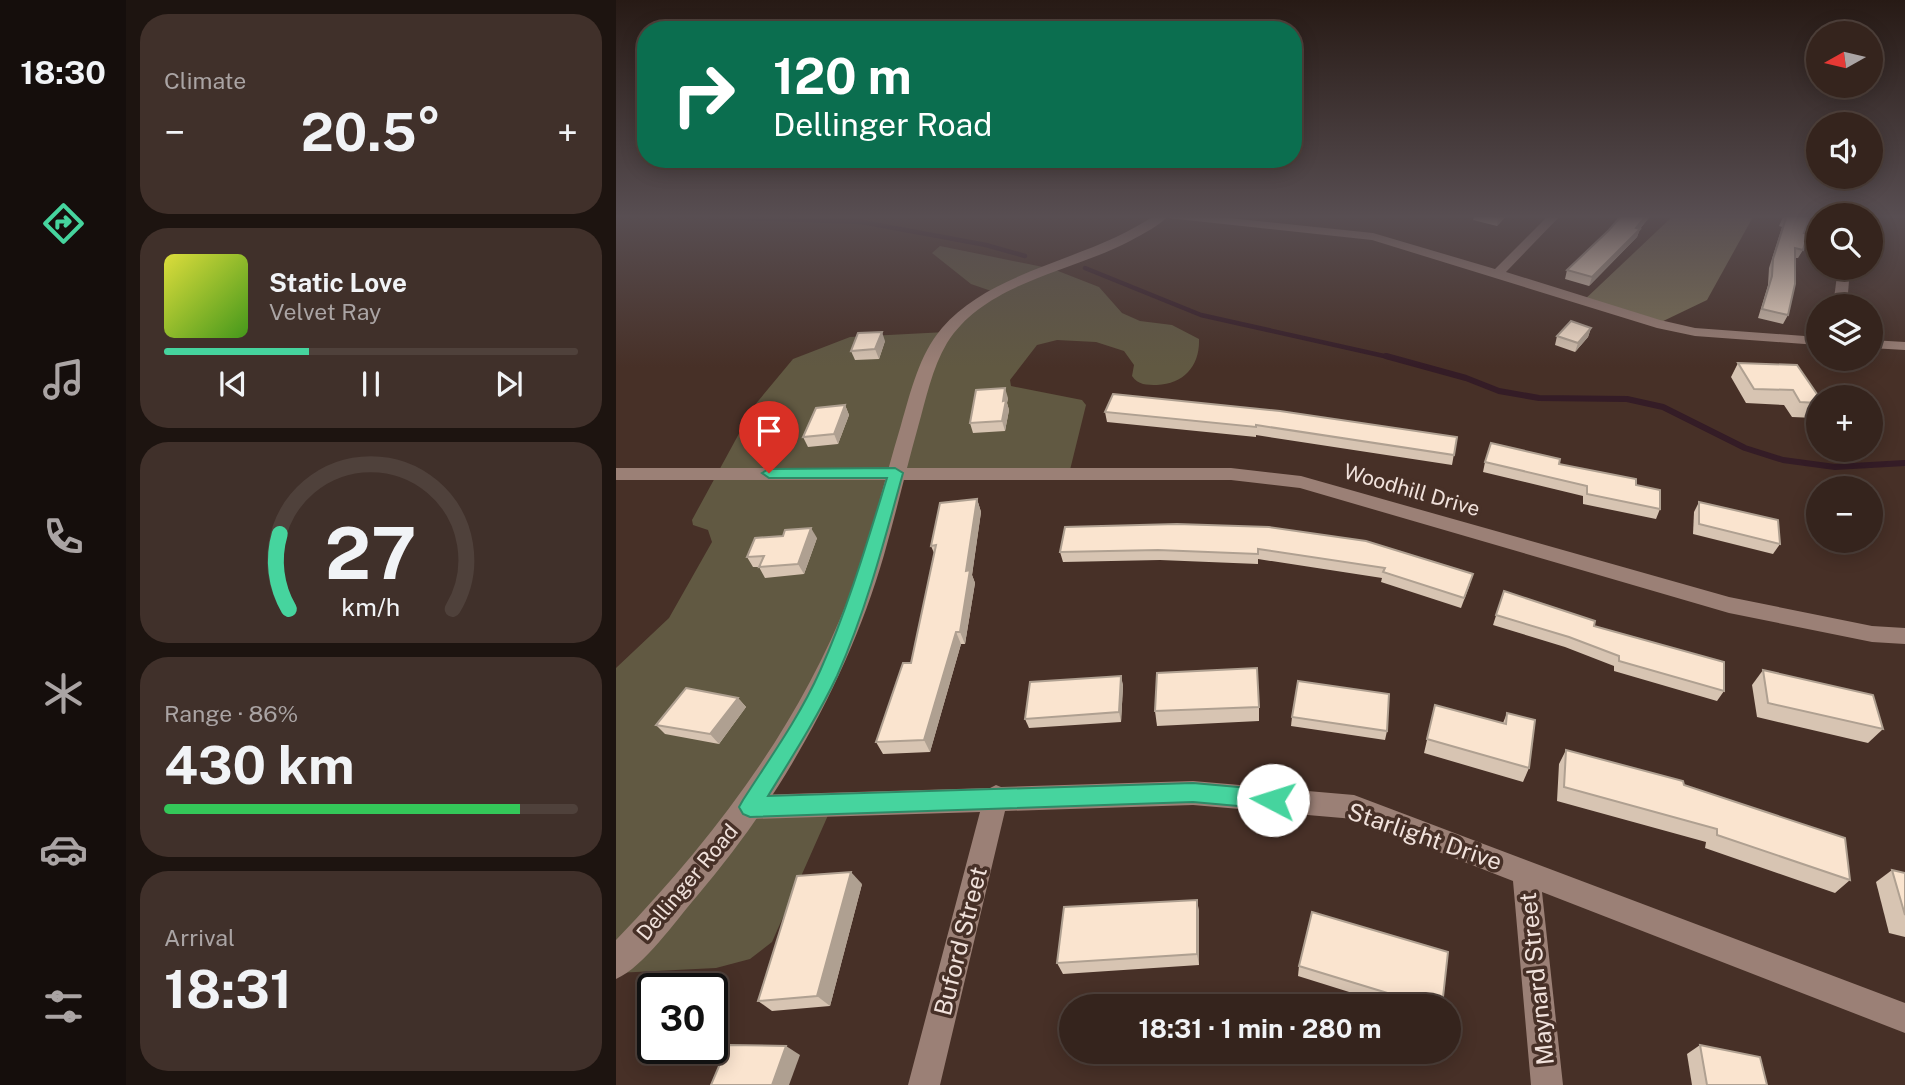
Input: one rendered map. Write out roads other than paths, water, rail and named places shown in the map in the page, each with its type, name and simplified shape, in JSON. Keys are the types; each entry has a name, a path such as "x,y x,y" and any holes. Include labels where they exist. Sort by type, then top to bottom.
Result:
{"street":[{"name":"Dellinger Road","path":"616,963 663,915 750,807 828,675 860,595 926,372 947,332 966,313 989,297 1063,266"},
{"path":"1472,266 1657,324 1695,332 1806,340"},
{"path":"1498,273 1505,266"},
{"path":"1883,345 1905,346"},
{"name":"Woodhill Drive","path":"616,474 1231,474 1301,482 1729,605 1872,634 1905,636"},
{"name":"Starlight Drive","path":"750,807 996,797 1193,793 1354,807 1905,1018"},
{"name":"Buford Street","path":"923,1085 996,797"},
{"name":"Maynard Street","path":"1526,872 1547,1085"}],"waterway":[{"path":"1085,268 1201,315 1393,358"},
{"path":"1386,356 1466,378 1499,391 1539,398 1627,399 1663,407 1745,448 1783,460 1835,467 1905,463"}]}
